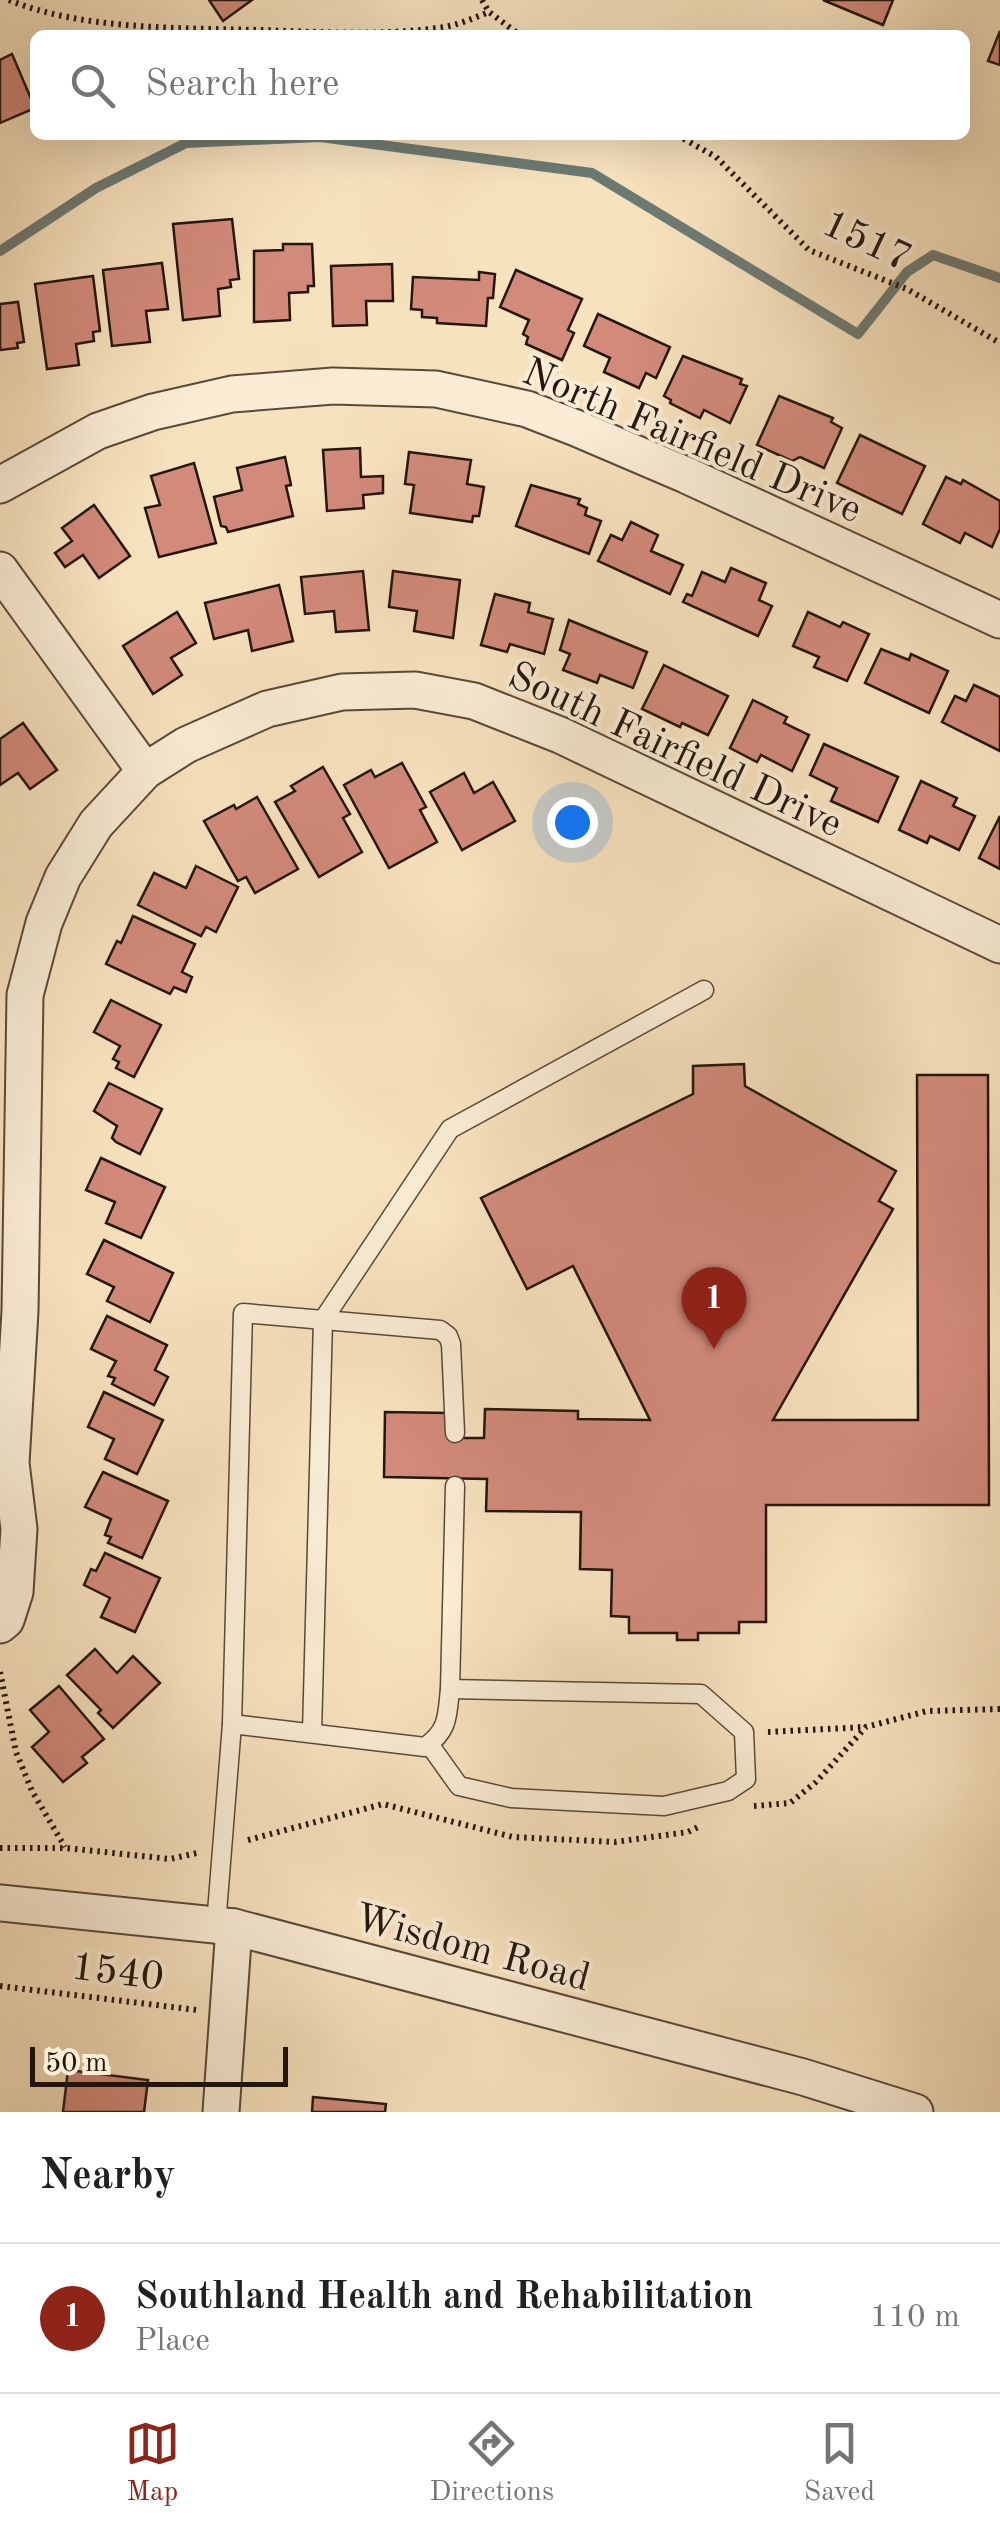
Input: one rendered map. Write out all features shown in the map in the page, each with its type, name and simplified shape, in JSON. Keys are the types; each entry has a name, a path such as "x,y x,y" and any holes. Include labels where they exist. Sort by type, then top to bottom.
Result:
{"street":[{"name":"North Fairfield Drive","path":"0,485 88,435 153,412 232,394 332,386 436,389 528,409 590,434 1000,620"},
{"path":"0,570 146,771"},
{"name":"South Fairfield Drive","path":"0,1625 6,1620 15,1592 18,1545 6,1476 20,1310 24,995 44,922 64,877 96,824 146,771 186,745 267,708 342,692 415,690 474,701 560,736 1000,945"},
{"name":"Wisdom Road","path":"0,1903 225,1926 803,2077 916,2112"},
{"path":"220,2112 228,2013 225,1926"}],"lane":[{"path":"312,1733 323,1320 450,1129 704,990"},
{"path":"225,1926 243,1314 440,1330 448,1336 456,1433"},
{"path":"232,1724 425,1746 439,1738 447,1718 450,1689 456,1486"},
{"path":"428,1744 459,1786 511,1798 664,1806 728,1791 746,1779 744,1732 701,1694 450,1689"}],"path":[{"path":"9,0 37,12 110,22 272,30"},
{"path":"482,0 488,12 513,30"},
{"path":"405,30 446,26 488,12"},
{"name":"1517","path":"685,140 716,158 809,250 906,289 1000,343"},
{"path":"0,1672 16,1752 32,1791 66,1848"},
{"path":"744,1732 866,1727"},
{"name":"1540","path":"0,1986 228,2013"}],"building":[{"path":"209,0 252,0 223,21"},
{"path":"823,0 893,0 883,25"},
{"path":"1000,31 1000,65 988,61"},
{"path":"12,54 30,96 30,110 0,123 0,60"},
{"path":"232,219 239,279 230,280 231,287 218,289 220,316 183,320 173,224"},
{"path":"283,244 312,244 314,286 308,286 308,292 289,293 290,320 254,322 254,251 283,250"},
{"path":"162,263 168,309 146,311 150,342 112,346 103,270"},
{"path":"392,264 393,301 366,301 367,325 333,326 331,266"},
{"path":"516,270 582,299 568,330 574,333 562,360 526,344 528,337 523,334 529,320 500,307"},
{"path":"479,272 495,274 486,326 437,323 437,318 422,317 422,310 411,309 413,277 479,280"},
{"path":"93,276 100,331 93,332 94,341 76,344 79,365 47,369 35,284"},
{"path":"18,302 24,342 17,343 18,348 0,350 0,304"},
{"path":"598,314 670,347 656,378 646,373 639,388 604,372 610,358 584,346"},
{"path":"683,356 742,379 740,384 747,386 730,423 704,410 700,418 664,396"},
{"path":"779,396 833,418 831,422 842,428 824,468 800,457 792,461 757,445"},
{"path":"860,435 925,466 902,514 837,483"},
{"path":"360,448 361,477 383,476 383,493 363,495 364,508 327,511 323,450"},
{"path":"409,452 471,460 467,484 484,487 479,516 473,516 472,522 410,513 414,485 405,484"},
{"path":"285,457 293,516 228,532 221,526 214,497 242,490 237,468"},
{"path":"194,463 216,543 159,557 145,508 160,505 151,476"},
{"path":"946,477 961,484 963,480 1000,501 1000,529 992,547 965,533 960,543 923,524"},
{"path":"531,485 580,499 578,504 587,508 585,515 601,521 589,554 516,526"},
{"path":"94,505 130,556 99,578 83,555 65,567 55,553 72,541 62,528"},
{"path":"631,522 658,535 651,551 683,565 670,594 598,561 611,535 622,540"},
{"path":"731,568 766,583 759,600 772,606 758,636 683,602 687,594 692,596 702,572 725,582"},
{"path":"363,571 369,630 336,632 334,611 305,614 301,577"},
{"path":"393,571 460,580 453,638 414,631 417,611 389,607"},
{"path":"279,585 293,641 252,651 248,630 214,639 205,603"},
{"path":"495,594 530,603 528,612 553,619 544,654 510,644 507,652 481,645"},
{"path":"177,612 196,643 171,658 182,675 153,694 123,646"},
{"path":"808,612 840,627 843,622 869,634 847,681 814,667 819,657 793,646"},
{"path":"569,620 647,652 633,688 600,675 597,683 563,670 570,654 560,650"},
{"path":"881,649 909,660 911,654 948,671 929,713 865,683"},
{"path":"664,665 728,696 708,735 642,709"},
{"path":"974,685 1000,697 1000,751 942,722 955,696 966,701"},
{"path":"753,700 787,717 784,723 809,735 792,771 761,755 757,762 730,748"},
{"path":"23,723 57,770 30,789 18,773 0,785 0,739"},
{"path":"824,744 898,777 878,822 831,801 837,788 810,775"},
{"path":"402,763 426,807 420,810 437,842 389,868 344,785 371,770 375,777"},
{"path":"323,767 350,814 343,818 362,852 319,877 275,802 295,791 291,786"},
{"path":"464,773 474,793 493,782 515,821 462,850 430,792"},
{"path":"921,781 957,798 953,806 975,816 959,850 930,836 927,843 899,830"},
{"path":"257,797 298,869 255,893 246,877 238,881 204,821"},
{"path":"1000,816 1000,869 979,858"},
{"path":"196,866 238,887 216,932 206,927 201,936 138,905 154,873 186,888"},
{"path":"133,916 195,944 182,972 192,977 186,992 174,987 170,994 106,964"},
{"path":"111,1000 161,1025 134,1077 116,1068 119,1062 113,1059 120,1046 94,1032"},
{"path":"744,1064 745,1086 896,1171 879,1201 893,1209 773,1420 918,1420 917,1075 988,1075 989,1505 766,1505 766,1622 739,1622 739,1633 698,1633 698,1640 677,1640 677,1633 629,1633 629,1617 611,1616 612,1570 580,1569 581,1512 486,1511 487,1479 384,1477 385,1412 449,1413 448,1438 484,1438 485,1409 578,1411 578,1419 650,1420 573,1266 527,1289 481,1198 693,1094 693,1066"},
{"path":"109,1083 162,1109 140,1154 116,1142 112,1138 117,1126 94,1111"},
{"path":"101,1158 165,1187 141,1238 106,1223 115,1202 86,1190"},
{"path":"104,1240 173,1273 150,1322 107,1301 114,1287 87,1274"},
{"path":"107,1316 167,1345 155,1370 168,1377 154,1405 112,1384 115,1378 108,1376 116,1361 91,1349"},
{"path":"104,1392 163,1420 137,1474 105,1459 114,1439 88,1427"},
{"path":"103,1472 168,1501 142,1558 108,1543 111,1537 105,1535 111,1519 85,1507"},
{"path":"105,1553 160,1578 135,1632 101,1617 110,1598 84,1585"},
{"path":"95,1649 117,1673 133,1656 160,1683 113,1728 67,1675"},
{"path":"59,1686 104,1739 82,1757 87,1763 63,1782 32,1747 49,1732 30,1710"},
{"path":"68,2070 148,2080 144,2112 63,2112"},
{"path":"313,2097 386,2104 385,2112 312,2112"}],"waterway":[{"path":"0,251 96,188 186,143 253,140"},
{"path":"343,140 592,173 858,334 907,272 933,255 1000,278"}],"place":[{"name":"Southland Health and Rehabilitation","path":"714,1349"}]}
